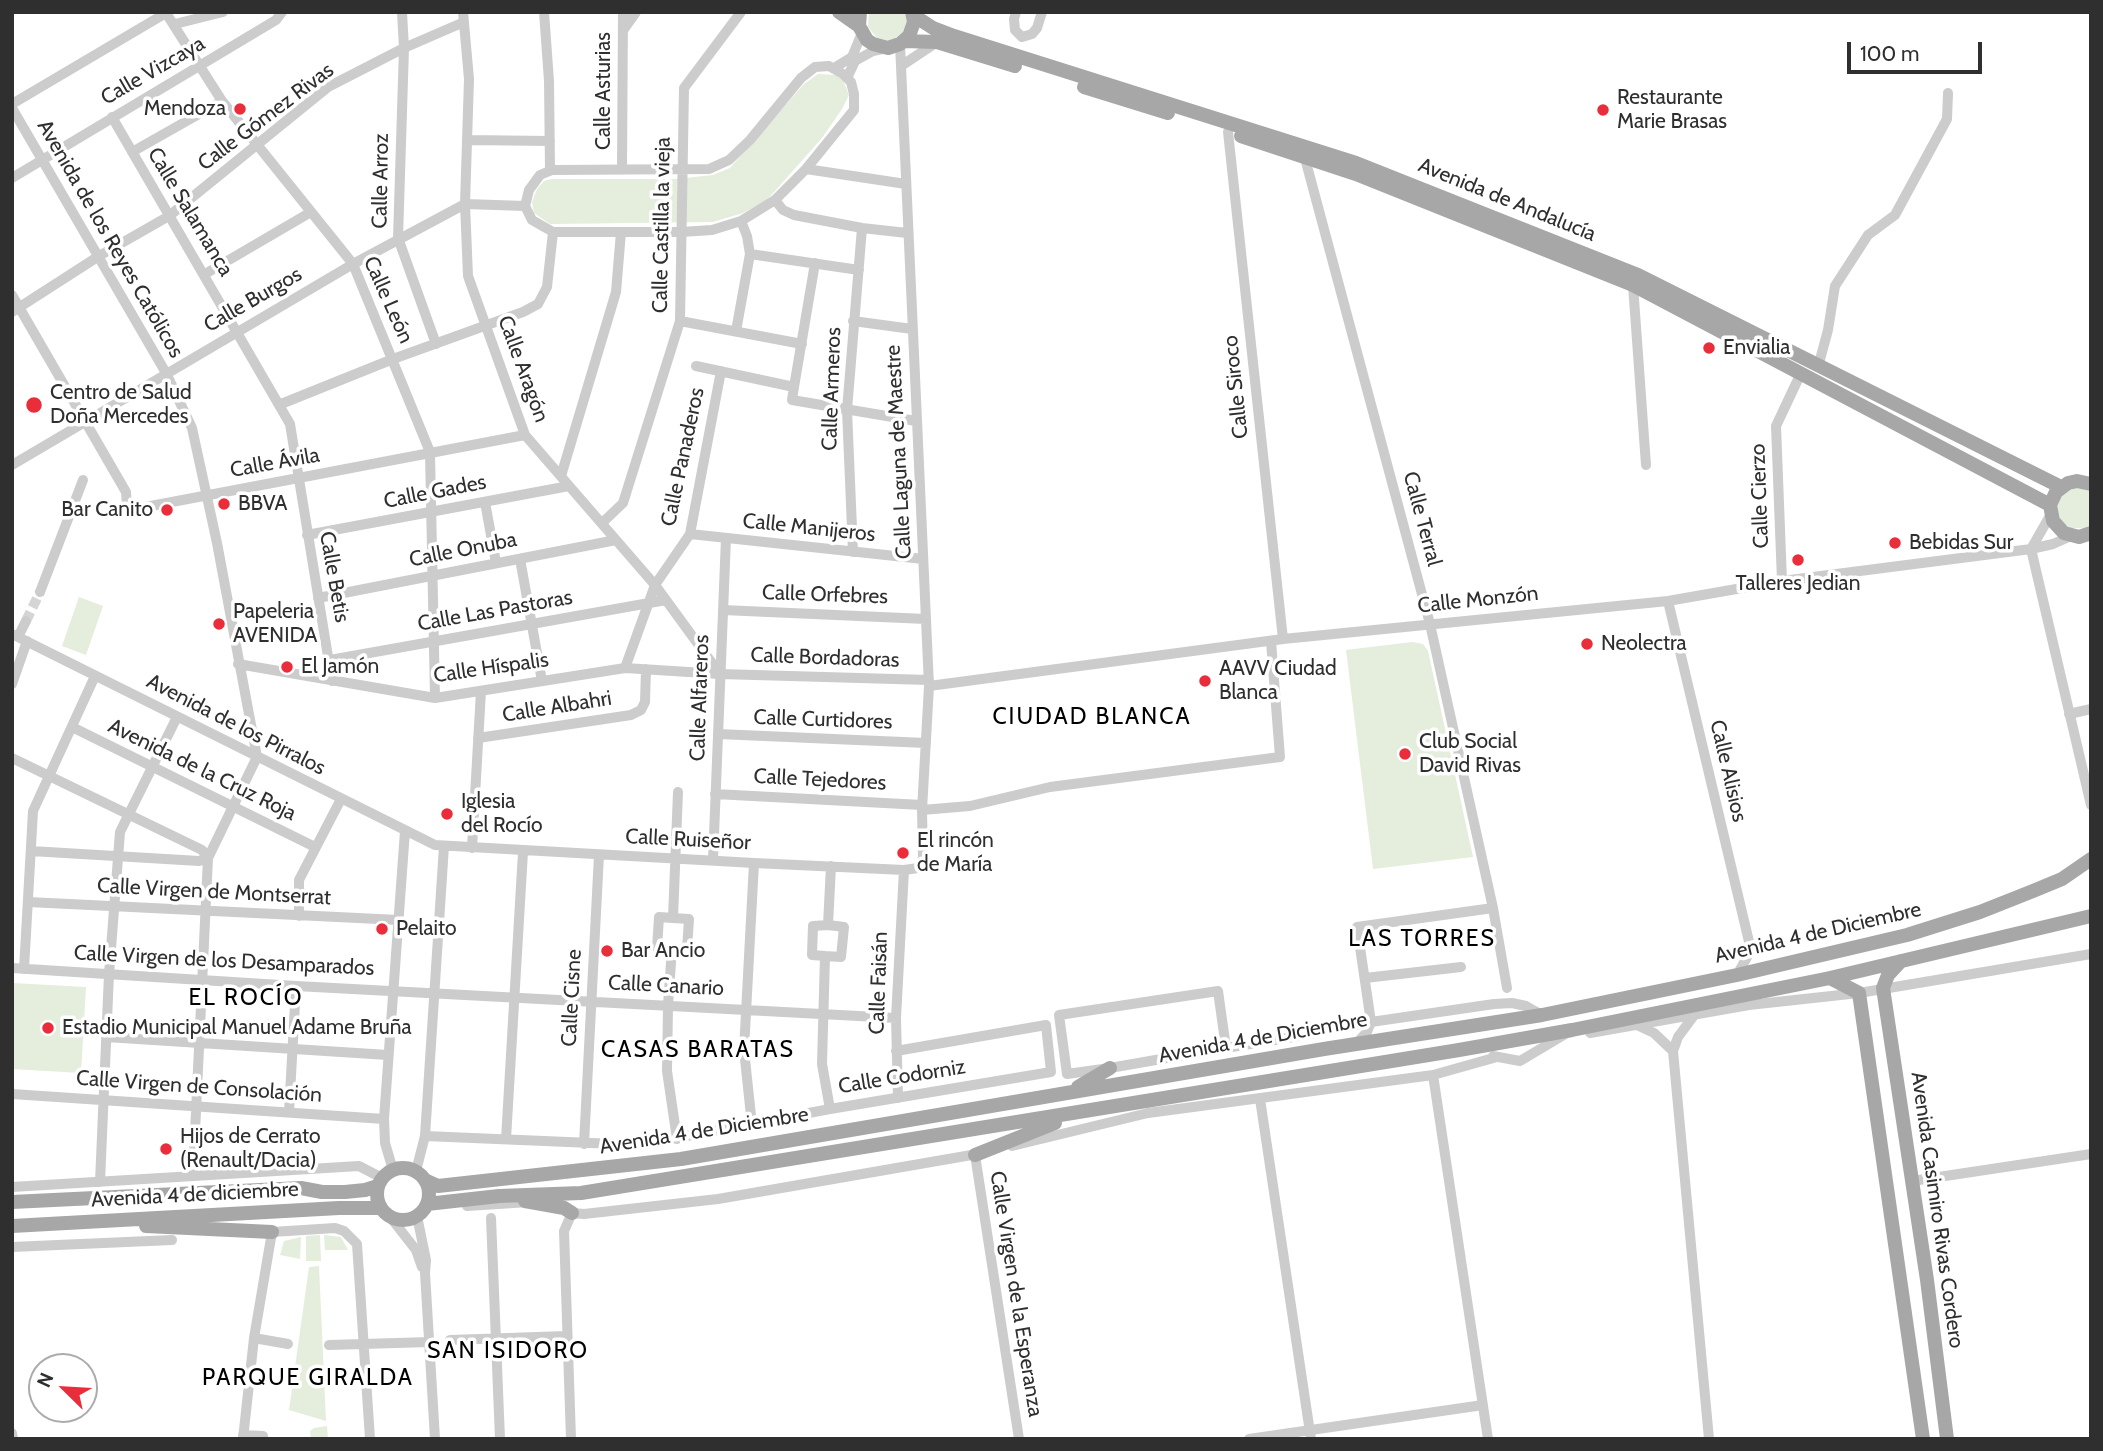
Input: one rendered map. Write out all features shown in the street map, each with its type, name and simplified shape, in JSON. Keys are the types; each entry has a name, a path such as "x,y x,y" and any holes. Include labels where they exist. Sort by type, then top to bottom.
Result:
{"main road":[{"path":"839,12 861,24 873,44 897,44 912,29 913,13"},
{"name":"Avenida de Andalucía","path":"913,13 933,29 1396,179 1638,275 2060,487"},
{"name":"Avenida de Andalucía","path":"897,44 937,42 1228,132 1303,151 1633,285 2050,509 2057,528 2071,536"},
{"path":"2050,509 2060,487 2077,481 2091,484"},
{"path":"2071,536 2079,537 2091,533"},
{"name":"Avenida 4 de Diciembre","path":"420,1175 438,1186 681,1159 1542,1015 1737,975 1907,935 1980,912 2062,879 2091,859"},
{"name":"Avenida 4 de Diciembre","path":"427,1204 499,1196 593,1191 1459,1050 1830,978 2091,916"},
{"path":"1883,988 1888,975 1902,960"},
{"path":"1830,978 1859,993 1923,1439"},
{"name":"Avenida Casimiro Rivas Cordero","path":"1883,988 1947,1439"},
{"path":"1069,1092 1110,1068"},
{"path":"975,1154 1083,1111"},
{"path":"401,1168 420,1175 427,1204 417,1216 404,1220 386,1213 377,1199 385,1178 401,1168"},
{"name":"Avenida 4 de Diciembre","path":"12,1202 301,1188 345,1192 365,1190 385,1178"},
{"path":"1885,1184 1912,1181"},
{"path":"499,1196 564,1208 572,1213"},
{"name":"Avenida 4 de diciembre","path":"12,1226 386,1213"},
{"path":"71,1222 272,1232"}],"street":[{"path":"175,24 223,12"},
{"name":"Calle Vizcaya","path":"12,177 276,20 282,12"},
{"name":"Calle Arroz","path":"402,12 404,48 398,238 436,344"},
{"path":"544,12 550,171"},
{"name":"Calle Asturias","path":"622,170 623,12"},
{"path":"624,29 636,12"},
{"name":"Calle Castilla la vieja","path":"602,523 623,503 680,321 684,88 741,12"},
{"path":"1016,12 1016,30 1022,37 1026,59"},
{"path":"1007,53 1022,37 1037,28 1042,12"},
{"path":"12,106 166,13"},
{"name":"Calle León","path":"166,13 222,101 353,264 430,452"},
{"name":"Calle Gómez Rivas","path":"16,310 99,256 169,216 328,87 464,17"},
{"name":"Calle Aragón","path":"464,17 469,79 465,204 468,276 525,435 655,585 720,674"},
{"path":"834,68 852,57 861,24"},
{"path":"901,66 937,42"},
{"path":"847,78 855,61 873,51 897,44"},
{"name":"Calle Laguna de Maestre","path":"897,44 901,66 929,683 922,808 923,858 918,868 904,870"},
{"path":"815,67 834,68 851,82 854,110 806,169 775,200 741,221 712,230 681,232 553,232 532,220 525,206 529,190 540,176 550,171 709,169 729,160 750,140 801,78 815,67"},
{"path":"1818,367 1828,330 1835,286 1868,235 1895,215 1947,119 1948,93"},
{"path":"132,152 222,101"},
{"name":"Avenida de los Reyes Católicos","path":"12,106 166,373 192,428 257,757"},
{"name":"Calle Salamanca","path":"112,117 281,404 290,424 298,479"},
{"name":"Calle Siroco","path":"922,808 970,806 1050,787 1280,757 1277,640 1228,132"},
{"path":"467,139 550,141"},
{"name":"Calle Terral","path":"1303,151 1430,624 1493,908 1507,988"},
{"path":"806,169 906,184"},
{"path":"775,200 783,210 794,215 862,228 907,233"},
{"name":"Calle Burgos","path":"12,465 398,238 465,204 525,206"},
{"path":"205,274 311,212"},
{"path":"736,331 750,254 741,221"},
{"name":"Calle Armeros","path":"853,552 847,410 862,228"},
{"path":"281,404 538,304 548,284 553,232"},
{"path":"561,476 616,292 621,232"},
{"path":"750,254 859,270"},
{"path":"815,263 792,400 916,421"},
{"path":"1633,285 1646,466"},
{"path":"12,295 16,310 84,421"},
{"path":"680,321 802,344"},
{"path":"853,321 912,329"},
{"path":"696,366 794,387"},
{"name":"Calle Panaderos","path":"625,668 655,585 690,534 721,371"},
{"name":"Calle Cierzo","path":"1783,581 1776,426 1801,373"},
{"name":"Calle Ávila","path":"84,421 125,492 127,506 135,509 525,435"},
{"path":"430,452 435,698"},
{"name":"Calle Betis","path":"298,479 332,681"},
{"path":"40,592 83,480"},
{"name":"Calle Gades","path":"307,535 569,486"},
{"path":"485,502 496,563"},
{"path":"2050,509 2031,549 2091,806"},
{"name":"Calle Manijeros","path":"690,534 923,559"},
{"name":"Calle Monzón","path":"929,683 1277,640 1668,601 1783,581 2031,549 2071,536"},
{"name":"Calle Alfareros","path":"713,860 726,538"},
{"name":"Calle Onuba","path":"318,598 616,540"},
{"path":"520,559 542,681"},
{"name":"Calle Las Pastoras","path":"330,660 666,600"},
{"name":"Calle Alisios","path":"1668,601 1751,950 1737,975"},
{"name":"Calle Orfebres","path":"723,610 926,619"},
{"path":"12,684 19,638 26,621"},
{"name":"Avenida de los Pirralos","path":"19,638 405,831 443,846"},
{"name":"Calle Híspalis","path":"238,664 435,698 625,668 646,669"},
{"name":"Calle Bordadoras","path":"646,669 929,683"},
{"name":"Calle Albahri","path":"478,738 631,715 641,710 646,702 646,669"},
{"path":"18,968 28,902 33,811 95,676"},
{"path":"472,848 481,691"},
{"path":"2069,714 2091,709"},
{"path":"100,1182 109,974 120,832 177,717"},
{"name":"Avenida de la Cruz Roja","path":"72,727 315,847"},
{"name":"Calle Curtidores","path":"718,734 926,743"},
{"path":"193,1175 208,858 257,757"},
{"path":"12,758 202,850 208,858"},
{"path":"673,918 678,792"},
{"name":"Calle Tejedores","path":"715,794 922,808"},
{"path":"299,916 299,880 341,799"},
{"path":"12,1187 359,1166 385,1178 384,1119 405,831"},
{"path":"420,1175 425,1136 443,846"},
{"name":"Calle Ruiseñor","path":"443,846 904,870"},
{"path":"31,851 199,861 208,858"},
{"path":"506,1139 523,852"},
{"name":"Calle Cisne","path":"584,1144 599,855"},
{"path":"752,1125 744,1050 754,863"},
{"path":"828,925 831,866"},
{"name":"Calle Faisán","path":"898,1098 895,1018 904,870"},
{"name":"Calle Virgen de Montserrat","path":"28,902 399,920"},
{"path":"1356,1044 1367,1032 1371,1022 1357,927 1493,908"},
{"path":"659,918 673,918 689,919 687,950 657,948 659,918"},
{"path":"828,925 844,927 842,957 812,955 813,926 828,925"},
{"path":"672,949 667,1071 677,1139"},
{"path":"1556,1039 1749,1005 1859,993 2091,954"},
{"path":"825,956 822,1064 830,1109"},
{"path":"1364,978 1461,967"},
{"name":"Calle Virgen de los Desamparados","path":"18,968 434,992"},
{"path":"289,1112 296,986"},
{"path":"1494,1004 1507,988 1526,1006 1542,1015"},
{"path":"1226,1048 1218,991 1059,1015 1067,1074 1110,1068 1226,1048 1371,1022 1494,1004 1512,1003 1526,1006"},
{"name":"Calle Canario","path":"434,992 895,1018"},
{"path":"1695,1014 1678,1037 1673,1051 1709,1439"},
{"name":"Calle Codorniz","path":"425,1136 639,1146 830,1109 1051,1072 1046,1024 896,1051"},
{"path":"1637,1025 1654,1033 1673,1051"},
{"path":"1459,1050 1520,1061 1572,1030"},
{"path":"106,1037 388,1055"},
{"path":"571,1439 564,1231 572,1213 718,1199 975,1154 1148,1113 1433,1075 1497,1057"},
{"path":"1433,1075 1488,1439"},
{"name":"Calle Virgen de Consolación","path":"12,1094 384,1119"},
{"path":"1260,1100 1310,1434"},
{"name":"Calle Virgen de la Esperanza","path":"975,1154 1019,1439"},
{"path":"1912,1181 2091,1154"},
{"path":"467,1206 528,1202"},
{"path":"386,1213 416,1250 425,1273"},
{"path":"417,1216 425,1249 435,1439"},
{"path":"491,1218 500,1439"},
{"path":"263,1439 263,1436 243,1437 254,1338 272,1232 335,1228 344,1231 357,1244 370,1439"},
{"path":"12,1247 172,1240"},
{"path":"450,1340 566,1336"},
{"path":"254,1338 288,1344"},
{"path":"329,1345 430,1342"},
{"path":"1249,1439 1310,1434 1483,1405"},
{"path":"12,1433 13,1439"}],"green space":[{"path":"869,12 905,12 907,22 902,34 890,41 877,38 868,27"},
{"path":"818,74 836,75 843,80 849,95 842,109 822,138 767,200 743,213 713,222 550,224 534,213 532,202 537,189 544,181 552,179 675,179 713,175 730,168 804,84"},
{"path":"2076,487 2091,491 2091,525 2083,528 2070,528 2057,513 2063,493"},
{"path":"79,597 103,606 86,655 62,646"},
{"name":"Club Social David Rivas","path":"1412,642 1423,644 1428,651 1473,857 1373,869 1346,650"},
{"name":"Estadio Municipal Manuel Adame Bruña","path":"12,983 86,987 81,1073 12,1069"},
{"path":"320,1235 321,1261 306,1261 306,1236"},
{"path":"324,1235 341,1237 348,1250 325,1250"},
{"path":"301,1237 300,1259 280,1255 284,1241"},
{"path":"319,1266 326,1421 289,1410 309,1267"},
{"path":"327,1426 328,1439 311,1439 310,1431"}],"tunnel":[{"path":"26,621 40,592"}],"place":[{"name":"Mendoza","path":"240,109"},
{"name":"Restaurante Marie Brasas","path":"1603,110"},
{"name":"Envialia","path":"1709,348"},
{"name":"Centro de Salud Doña Mercedes","path":"34,405"},
{"name":"BBVA","path":"224,504"},
{"name":"Bar Canito","path":"167,510"},
{"name":"Bebidas Sur","path":"1895,543"},
{"name":"Talleres Jedian","path":"1798,560"},
{"name":"Papeleria AVENIDA","path":"219,624"},
{"name":"Neolectra","path":"1587,644"},
{"name":"El Jamón","path":"287,667"},
{"name":"AAVV Ciudad Blanca","path":"1205,681"},
{"name":"Club Social David Rivas","path":"1405,754"},
{"name":"Iglesia del Rocío","path":"447,814"},
{"name":"El rincón de María","path":"903,853"},
{"name":"Pelaito","path":"382,929"},
{"name":"Bar Ancio","path":"607,951"},
{"name":"Estadio Municipal Manuel Adame Bruña","path":"48,1028"},
{"name":"Hijos de Cerrato (Renault/Dacia)","path":"166,1149"}],"district":[{"name":"CIUDAD BLANCA","path":"1092,717"},
{"name":"LAS TORRES","path":"1422,939"},
{"name":"EL ROCÍO","path":"246,998"},
{"name":"CASAS BARATAS","path":"698,1050"},
{"name":"SAN ISIDORO","path":"508,1351"},
{"name":"PARQUE GIRALDA","path":"308,1378"}]}
